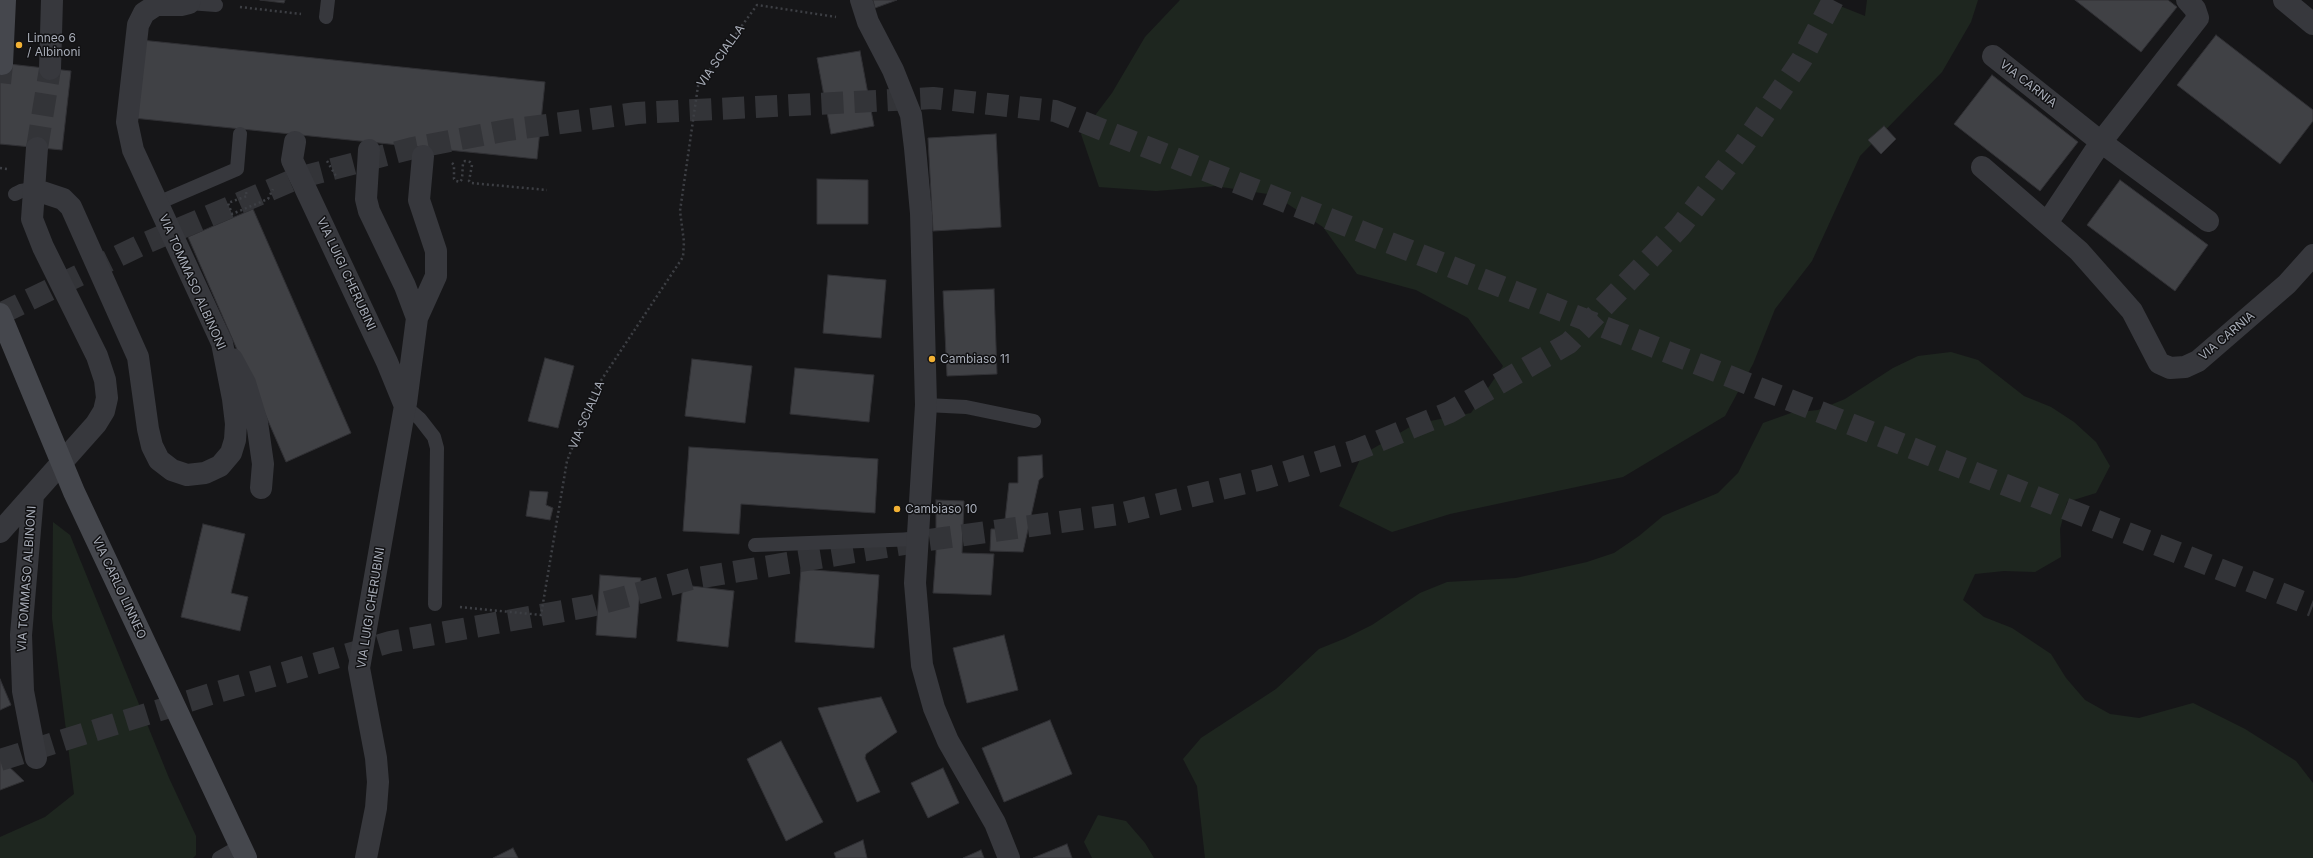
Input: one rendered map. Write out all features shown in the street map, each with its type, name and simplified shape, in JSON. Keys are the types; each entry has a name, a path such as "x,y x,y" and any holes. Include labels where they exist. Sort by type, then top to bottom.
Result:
{"street":[{"path":"2,64 5,0"},
{"path":"50,69 52,0"},
{"path":"861,0 868,22 893,70 911,115 921,213 926,405 915,583 922,664 927,685 948,742 995,822 1009,858"},
{"path":"2047,223 2101,142 2198,18 2195,8 2188,0"},
{"path":"2284,0 2313,24"},
{"name":"VIA TOMMASO ALBINONI","path":"24,192 58,196 71,207 138,357 152,446 159,460 172,470 187,475 205,473 220,466 230,453 234,440 236,424 233,399 222,343 133,150 127,122 138,26 144,13 156,5 181,5 190,1"},
{"name":"VIA CARNIA","path":"1993,56 2101,142 2208,221"},
{"name":"VIA LUIGI CHERUBINI","path":"294,142 292,160 387,362 405,406"},
{"name":"VIA TOMMASO ALBINONI","path":"0,532 96,424 104,411 107,398 106,380 97,356 43,247 32,219 24,192 37,148"},
{"name":"VIA LUIGI CHERUBINI","path":"369,150 366,198 369,211 405,286 417,318"},
{"name":"VIA LUIGI CHERUBINI","path":"366,858 376,808 378,782 376,758 359,668 405,406 417,318 436,276 436,251 419,200 422,158"},
{"name":"VIA CARNIA","path":"1982,167 2080,251 2132,311 2158,363 2170,368 2185,367 2198,361 2287,284 2313,255"},
{"name":"VIA CARLO LINNEO","path":"0,314 74,492 243,852"},
{"path":"222,343 237,367 251,399 262,446 261,488"},
{"name":"VIA TOMMASO ALBINONI","path":"33,495 21,635 23,691 36,758"}],"lane":[{"path":"326,17 328,0"},
{"path":"190,1 216,4"},
{"path":"158,203 237,169 240,134"},
{"path":"926,405 966,407 1034,420"},
{"path":"405,406 420,419 434,437 437,448 435,604"},
{"path":"755,545 917,539"},
{"path":"219,858 243,852"}],"path":[{"path":"216,4 326,17"},
{"name":"VIA SCIALLA","path":"435,604 540,615 567,461 596,388 683,257 684,242 680,211 698,86 757,5 868,22"},
{"path":"422,158 452,162 454,165 454,179 456,181 460,182 462,179 463,163 465,161 470,162 472,165 469,181 471,183 547,190"},
{"path":"244,191 246,196 228,203 232,214 268,199 274,181"}],"shaded area":[{"path":"1180,0 1825,0 1865,16 1867,0 1978,0 1971,22 1942,72 1860,156 1812,261 1775,309 1753,364 1725,416 1623,477 1450,514 1392,532 1339,506 1362,455 1415,424 1471,413 1503,366 1468,318 1416,290 1357,274 1323,227 1274,195 1215,186 1156,191 1099,187 1081,134 1112,93 1145,37"},
{"path":"1951,352 1978,360 2024,396 2051,407 2074,422 2096,442 2110,466 2096,493 2067,502 2060,529 2061,557 2035,572 2004,571 1975,574 1963,600 1984,617 2012,628 2051,654 2066,678 2085,700 2110,714 2139,718 2193,703 2245,729 2296,761 2313,783 2313,858 1205,858 1197,786 1183,759 1201,738 1276,689 1319,649 1372,625 1420,593 1447,582 1516,578 1587,562 1614,553 1639,536 1663,516 1718,493 1738,473 1763,423 1791,413 1818,410 1845,399 1893,368 1918,356"},
{"path":"53,522 70,535 169,778 196,836 196,855 193,858 0,858 0,837 45,817 74,794 52,618"},
{"path":"1098,815 1126,821 1145,843 1154,858 1092,858 1084,842"}],"building":[{"path":"260,0 285,0 284,3"},
{"path":"873,0 897,0 875,8"},
{"path":"2075,0 2168,0 2177,7 2141,52"},
{"path":"2216,35 2313,110 2313,121 2280,164 2177,85"},
{"path":"141,40 545,82 537,159 133,118"},
{"path":"860,51 874,126 831,134 817,58"},
{"path":"0,63 71,71 62,150 0,144"},
{"path":"1992,75 2078,142 2040,191 1954,124"},
{"path":"1884,126 1896,139 1881,154 1868,140"},
{"path":"996,134 1001,227 933,231 928,138"},
{"path":"817,179 868,180 868,224 817,224"},
{"path":"2120,180 2208,245 2175,291 2087,225"},
{"path":"253,209 351,433 286,462 188,237"},
{"path":"828,275 886,280 881,338 823,333"},
{"path":"994,289 997,374 947,376 943,291"},
{"path":"545,358 574,366 558,428 528,421"},
{"path":"692,359 752,366 745,423 685,416"},
{"path":"795,368 874,375 869,422 790,414"},
{"path":"689,447 878,459 875,513 741,504 739,534 683,531"},
{"path":"1042,455 1043,477 1039,480 1023,552 990,551 991,529 1004,529 1009,483 1018,483 1018,457"},
{"path":"530,491 548,492 546,505 553,508 550,520 526,516"},
{"path":"936,500 964,501 962,553 994,554 991,595 933,593 936,553"},
{"path":"203,524 245,534 231,593 248,597 240,631 181,617"},
{"path":"801,569 879,575 874,648 795,642"},
{"path":"600,575 641,578 636,638 596,635"},
{"path":"683,585 734,591 728,647 677,641"},
{"path":"1004,635 1018,690 967,703 953,648"},
{"path":"0,679 11,705 0,710"},
{"path":"881,697 897,732 866,754 865,758 880,792 857,802 818,708"},
{"path":"1050,720 1072,774 1004,802 982,748"},
{"path":"781,741 823,822 786,841 747,759"},
{"path":"0,756 3,761 24,781 0,790"},
{"path":"943,768 959,803 928,818 911,783"},
{"path":"863,840 867,858 836,858 834,853"},
{"path":"1067,844 1072,858 1033,858"},
{"path":"513,848 518,858 493,858"},
{"path":"981,850 984,858 963,858"}],"tunnel":[{"path":"0,760 211,694 390,642 591,606 691,579 928,540 1119,514 1266,478 1357,450 1450,412 1569,343 1680,227 1742,147 1802,59 1833,0"},
{"path":"0,83 2,64"},
{"path":"37,148 50,69"},
{"path":"0,314 141,245 298,178 413,148 508,130 637,113 933,98 1055,111 2313,606"}],"place":[{"name":"Linneo 6 / Albinoni","path":"19,45"},
{"name":"Cambiaso 11","path":"932,359"},
{"name":"Cambiaso 10","path":"897,509"}]}
